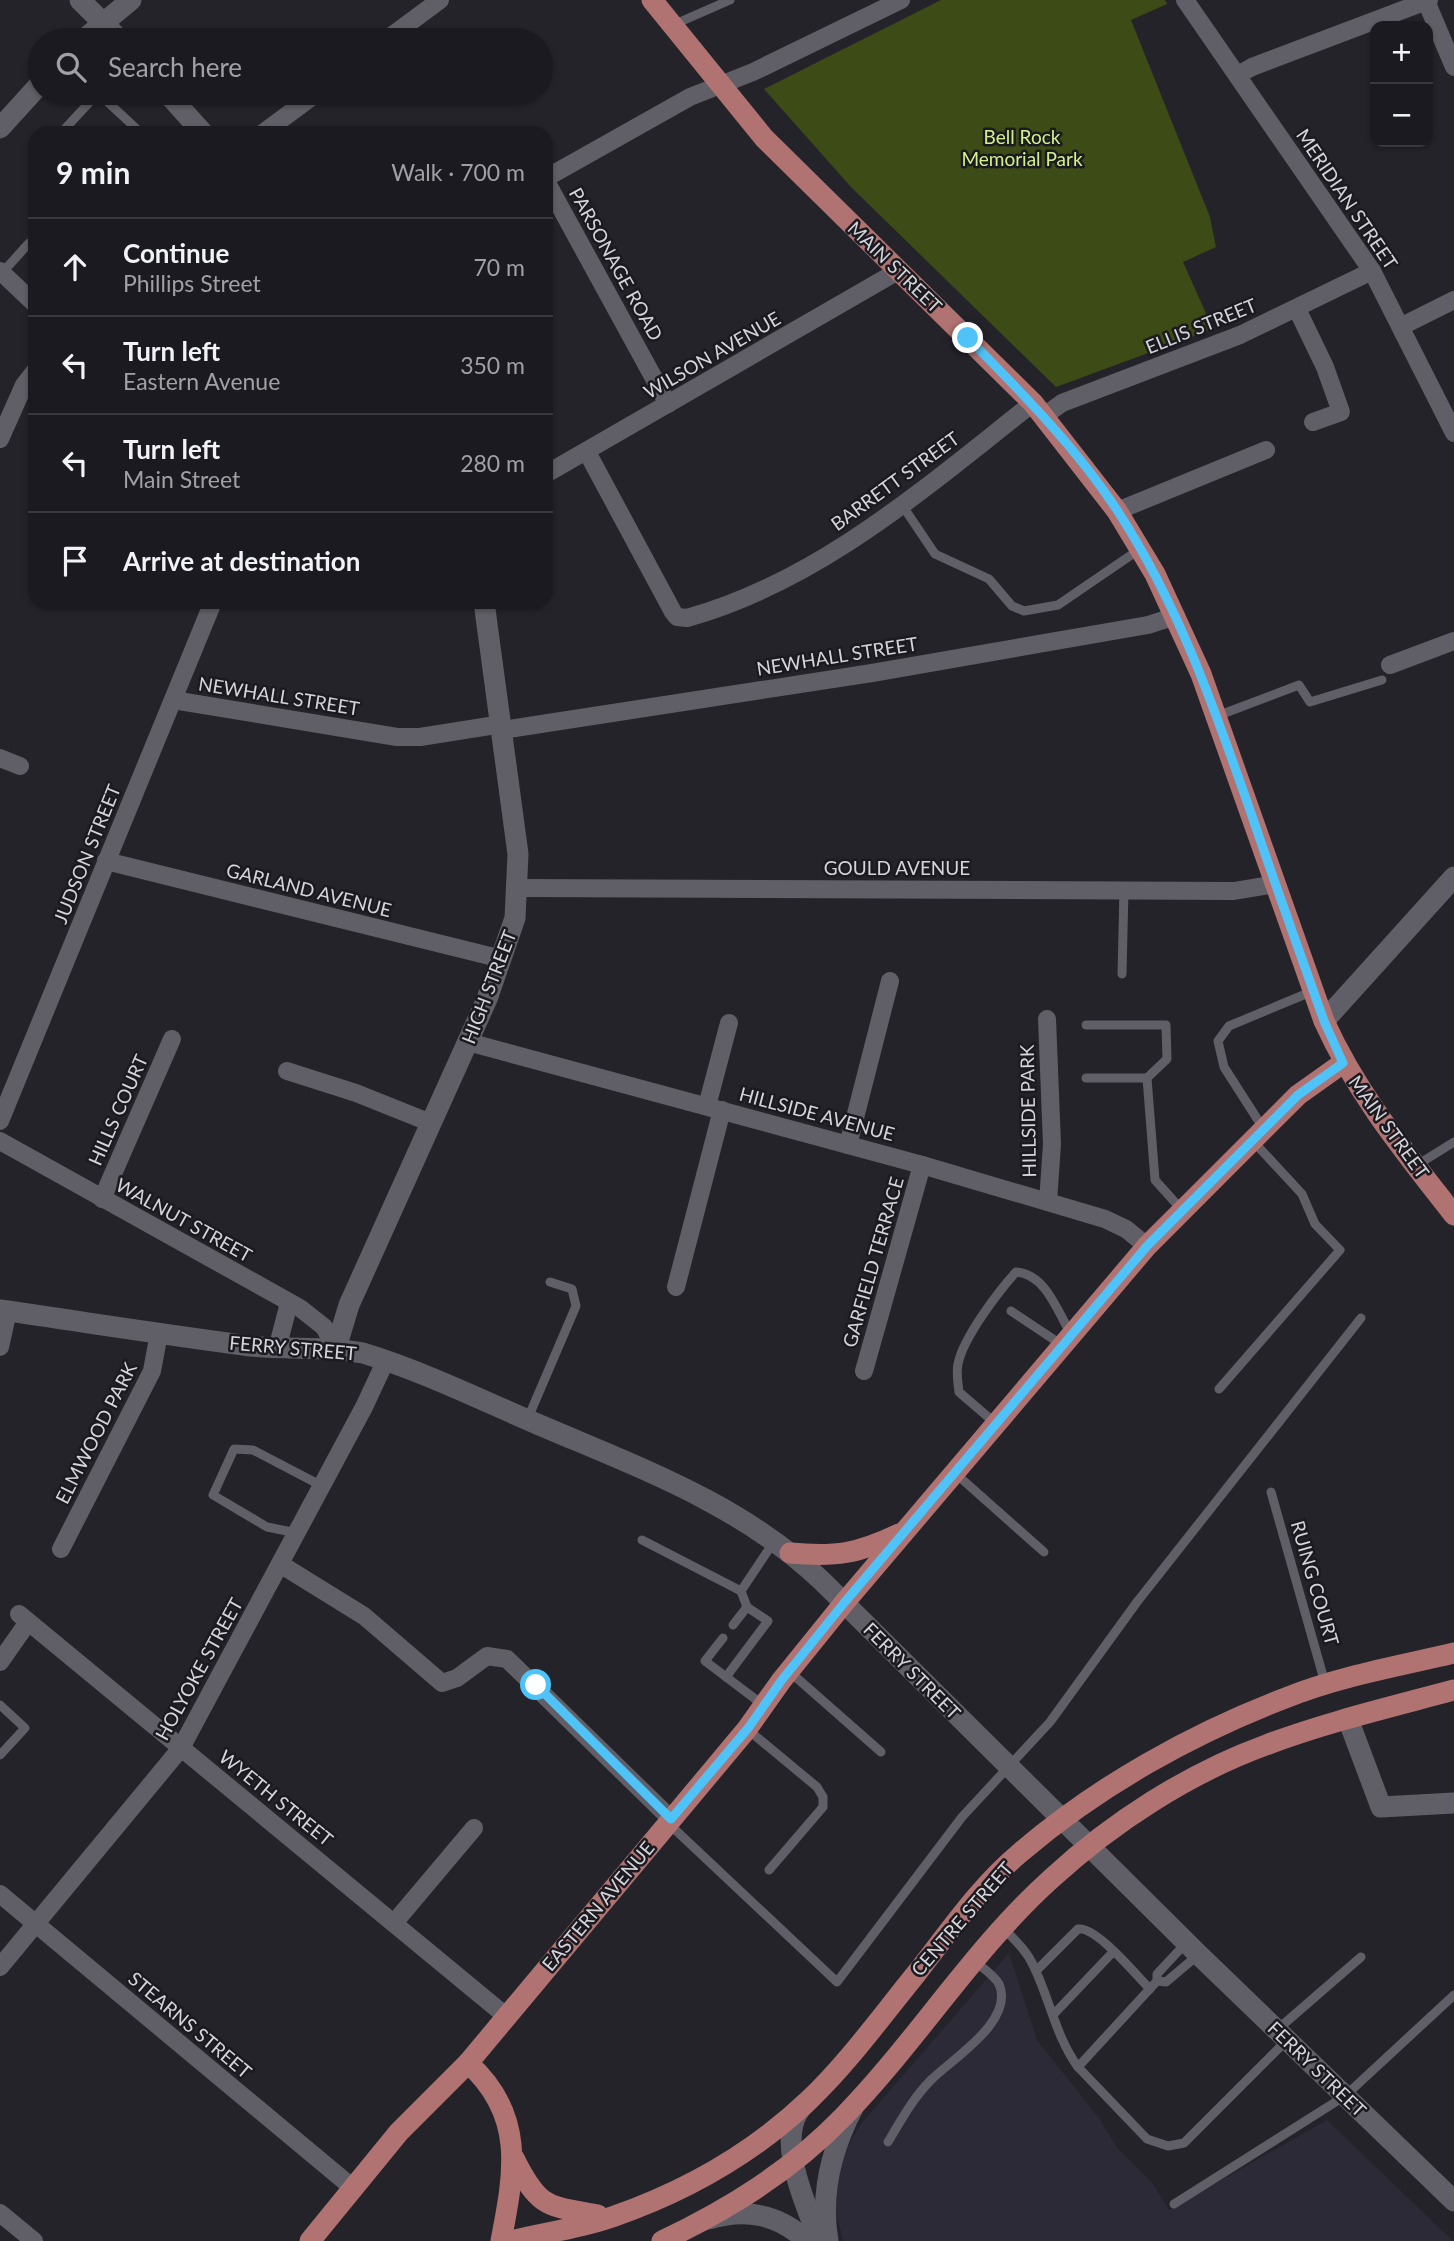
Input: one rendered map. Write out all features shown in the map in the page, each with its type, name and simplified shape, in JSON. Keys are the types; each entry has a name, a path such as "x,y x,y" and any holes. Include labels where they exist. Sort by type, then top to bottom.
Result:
{"main road":[{"name":"MAIN STREET","path":"652,0 718,85 764,138 1038,409 1117,510 1176,616 1217,716 1313,991 1343,1063 1367,1102 1454,1214"},
{"name":"EASTERN AVENUE","path":"310,2241 416,2113 468,2063 747,1729 788,1671 844,1603 1147,1246 1257,1134 1312,1083 1343,1063"},
{"path":"782,1547 832,1557 867,1549 907,1530"},
{"name":"CENTRE STREET","path":"511,2241 611,2217 676,2190 734,2159 806,2103 837,2071 982,1891 1021,1852 1062,1821 1170,1752 1288,1696 1454,1653"},
{"name":"CENTRE STREET","path":"662,2241 752,2193 793,2162 854,2105 974,1961 1052,1878 1150,1804 1221,1764 1265,1745 1454,1690"},
{"path":"468,2063 490,2087 502,2112 514,2158 527,2182 549,2205 574,2213 611,2217"},
{"path":"501,2241 514,2158"}],"street":[{"path":"80,0 109,28"},
{"path":"97,28 131,0"},
{"path":"402,28 440,0"},
{"path":"553,175 690,97 754,72 901,0"},
{"name":"MERIDIAN STREET","path":"1185,0 1372,271 1454,433"},
{"path":"1238,75 1252,67 1427,0 1454,67"},
{"path":"0,128 28,97"},
{"path":"178,105 197,126"},
{"path":"272,126 301,105"},
{"name":"PARSONAGE ROAD","path":"553,192 668,404"},
{"name":"WILSON AVENUE","path":"553,470 898,271"},
{"name":"ELLIS STREET","path":"1038,409 1062,403 1240,335 1372,271"},
{"path":"1,272 28,297"},
{"path":"1402,326 1454,300"},
{"path":"1297,309 1325,366 1341,412 1313,422"},
{"path":"0,439 28,380"},
{"name":"BARRETT STREET","path":"586,452 673,612 682,618 690,618 782,579 853,539 1038,409"},
{"path":"1117,510 1266,450"},
{"name":"JUDSON STREET","path":"0,1121 210,609"},
{"name":"HIGH STREET","path":"336,1348 349,1305 468,1042 502,959 519,888 519,854 485,609"},
{"name":"NEWHALL STREET","path":"173,700 397,737 420,737 872,673 1148,625 1176,616"},
{"path":"1386,673 1454,641"},
{"path":"0,758 20,766"},
{"name":"GARLAND AVENUE","path":"106,861 502,959"},
{"path":"1324,1021 1453,880"},
{"name":"GOULD AVENUE","path":"519,888 1234,891 1275,884"},
{"path":"848,1145 890,981"},
{"name":"HILLSIDE PARK","path":"1047,1019 1052,1144 1048,1202"},
{"path":"676,1287 729,1023"},
{"name":"HILLS COURT","path":"102,1199 172,1039"},
{"name":"HILLSIDE AVENUE","path":"468,1042 922,1165 1048,1202 1116,1223 1147,1246"},
{"path":"287,1071 356,1093 431,1123"},
{"name":"WALNUT STREET","path":"0,1141 289,1303 319,1323 336,1348"},
{"name":"GARFIELD TERRACE","path":"864,1371 922,1165"},
{"path":"277,1349 289,1303"},
{"path":"0,1348 4,1310"},
{"name":"FERRY STREET","path":"4,1310 277,1349 336,1348 386,1360 690,1489 735,1513 782,1547 844,1603 1062,1821 1454,2201"},
{"name":"ELMWOOD PARK","path":"61,1549 152,1371 159,1333"},
{"name":"HOLYOKE STREET","path":"0,1967 181,1748 322,1486 386,1360"},
{"path":"280,1564 364,1616 442,1683 457,1678 487,1656 507,1659 669,1821"},
{"name":"WYETH STREET","path":"0,1662 23,1618 506,2016"},
{"path":"1348,1719 1381,1807 1454,1802"},
{"path":"394,1923 474,1828"},
{"name":"STEARNS STREET","path":"0,1894 354,2188"},
{"path":"806,2103 794,2126 793,2162 820,2241"},
{"path":"828,2241 825,2208 829,2169 836,2144 854,2105"},
{"path":"0,2213 34,2241"},
{"path":"696,2224 731,2214 753,2214 785,2224 807,2241"}],"lane":[{"path":"671,26 730,0"},
{"path":"67,126 87,105"},
{"path":"111,105 133,126"},
{"path":"1,272 28,244"},
{"path":"902,505 935,554 989,579 1012,606 1024,611 1058,605 1140,549"},
{"path":"1217,716 1299,685 1310,702 1386,673"},
{"path":"1122,974 1124,889"},
{"path":"1219,1389 1340,1250 1315,1224 1302,1194 1257,1134 1224,1067 1218,1041 1229,1026 1313,991"},
{"path":"1086,1025 1166,1026 1167,1059 1147,1078 1086,1078"},
{"path":"1147,1078 1155,1180 1181,1209"},
{"path":"1416,1166 1454,1142"},
{"path":"997,1424 959,1392 957,1367 962,1351 1005,1284 1016,1272 1028,1273 1045,1286 1068,1340"},
{"path":"527,1420 576,1306 572,1289 550,1282"},
{"path":"1011,1311 1068,1340"},
{"path":"669,1821 838,1982 962,1817 1049,1721 1138,1602 1361,1318"},
{"path":"297,1533 267,1527 213,1495 234,1449 253,1450 322,1486"},
{"path":"955,1473 1044,1552"},
{"name":"RUING COURT","path":"1271,1492 1326,1685"},
{"path":"642,1540 741,1591 747,1606 768,1621 726,1677"},
{"path":"741,1591 782,1547"},
{"path":"733,1625 747,1606"},
{"path":"723,1637 705,1661 764,1706"},
{"path":"788,1671 881,1752"},
{"path":"0,1705 24,1728 0,1755"},
{"path":"747,1729 817,1787 823,1797 823,1807 769,1870"},
{"path":"1003,1928 1025,1951 1036,1971 1064,2045 1078,2067 1147,2139 1168,2146 1184,2143 1282,2035 1361,1957"},
{"path":"1036,1971 1078,1929 1089,1930 1154,1985"},
{"path":"1154,1985 1166,1982 1192,1948"},
{"path":"1078,2067 1154,1985 1157,1973 1192,1948"},
{"path":"1053,2015 1113,1952"},
{"path":"888,2142 912,2102 931,2079 971,2045 997,2016 1001,2000 998,1983 974,1961"},
{"path":"1174,2204 1345,2096 1454,1995"}],"shaded area":[{"path":"1009,1953 1037,2040 1099,2118 1118,2149 1153,2184 1169,2210 1327,2120 1453,2241 843,2241 835,2207 835,2191 842,2158 850,2142 860,2125"}],"green space":[{"name":"Bell Rock Memorial Park","path":"941,0 1165,0 1167,4 1131,20 1210,217 1216,247 1183,262 1213,329 1056,387 851,187 764,89"}],"route":[{"path":"536,1685 671,1819 758,1716 781,1681 844,1603 1147,1246 1209,1180 1298,1095 1343,1063 1324,1021 1201,674 1155,574 1117,510 1088,471 1033,403 968,338"}]}
